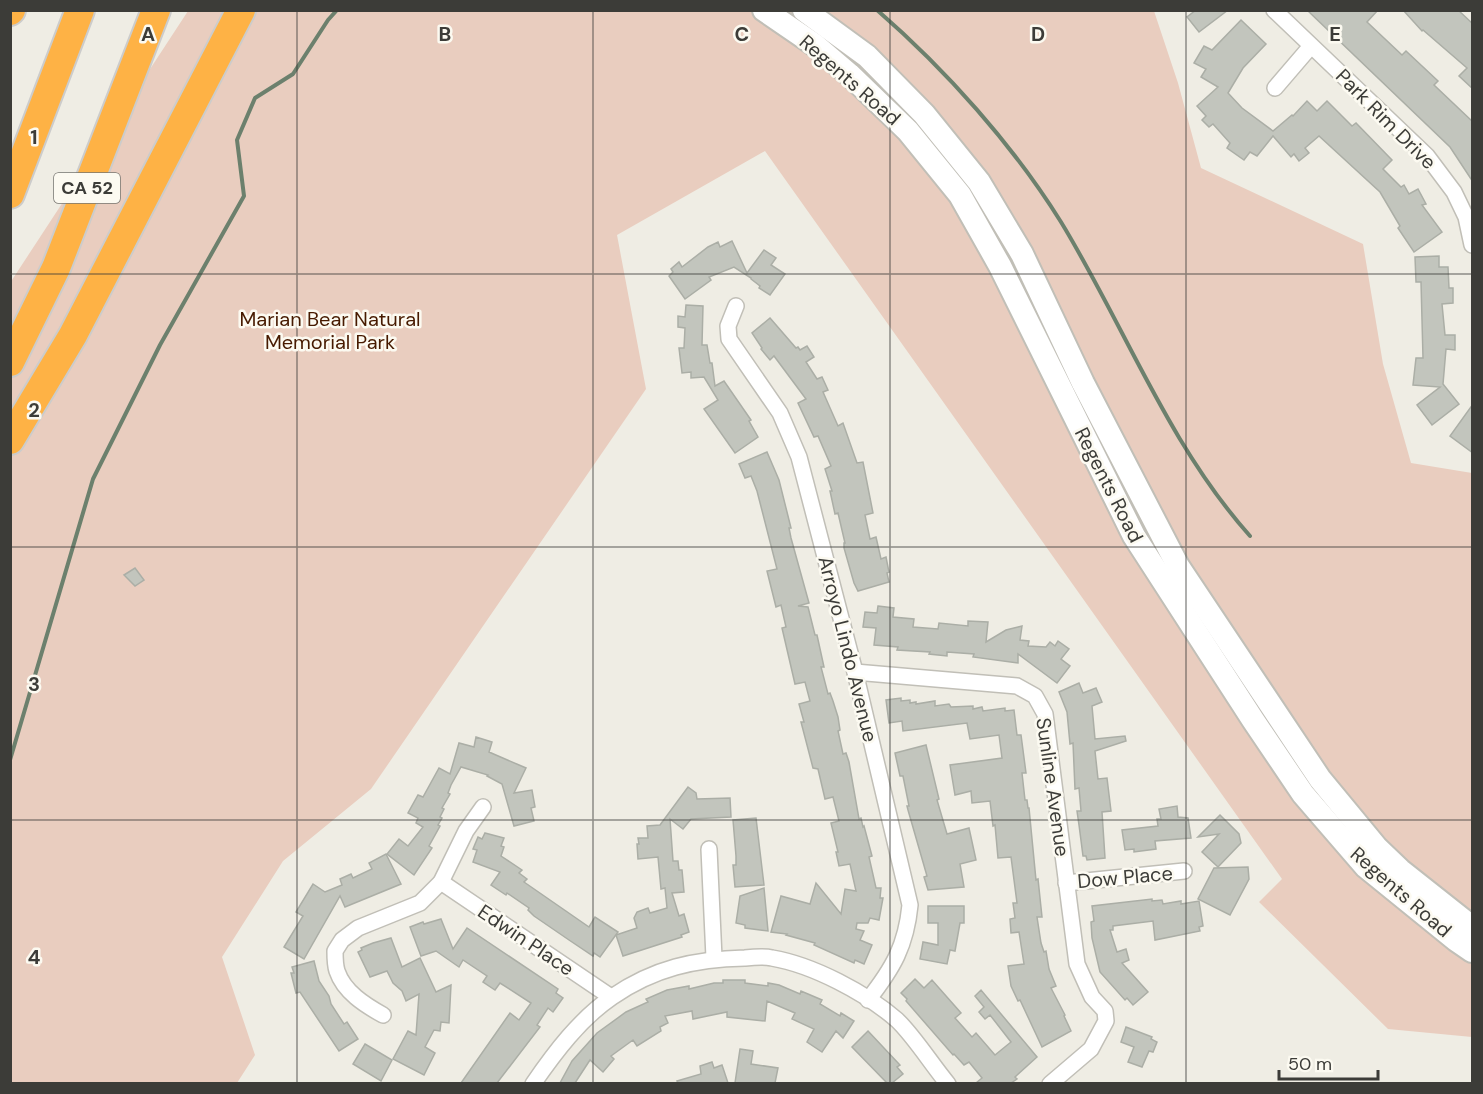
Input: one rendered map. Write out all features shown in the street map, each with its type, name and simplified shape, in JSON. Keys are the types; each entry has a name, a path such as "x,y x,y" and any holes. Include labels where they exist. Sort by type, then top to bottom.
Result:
{"highway":[{"path":"10,194 80,10"},
{"name":"CA 52","path":"10,362 56,268 156,10"},
{"path":"10,440 73,335 241,10"}],"main road":[{"name":"Regents Road","path":"764,10 815,45 849,74 908,131 960,195 1000,266 1134,536 1271,748 1303,794 1366,867 1456,940 1473,951"},
{"name":"Regents Road","path":"804,10 867,56 924,114 979,182 1022,254 1083,383 1178,566 1320,779 1377,848 1400,870 1473,927"}],"street":[{"name":"Park Rim Drive","path":"1275,10 1426,156 1454,192 1466,217 1473,245"},
{"path":"1275,88 1311,46"},
{"name":"Arroyo Lindo Avenue","path":"736,306 728,326 729,339 780,413 799,458 855,672 910,906 908,927 901,950 890,971 868,1000"},
{"name":"Sunline Avenue","path":"855,672 1017,686 1035,696 1045,714 1077,964 1092,997 1105,1011 1106,1021 1091,1049 1050,1083"},
{"path":"383,1015 359,1001 347,987 337,971 335,951 342,940 358,928 420,903 441,882 466,831 483,807"},
{"path":"709,849 714,958"},
{"name":"Dow Place","path":"1066,883 1184,872"},
{"name":"Edwin Place","path":"441,882 611,998"},
{"path":"533,1083 549,1060 585,1019 611,998 638,981 686,963 714,958 771,957 818,972 855,989 897,1021 943,1082"}],"green space":[{"name":"Marian Bear Natural Memorial Park","path":"188,11 1154,11 1178,83 1201,168 1363,244 1383,364 1411,463 1472,473 1472,1037 1388,1029 1259,902 1282,879 765,151 617,235 646,389 371,789 283,861 222,957 255,1055 237,1083 11,1083 10,283"}],"building":[{"path":"1196,10 1228,10 1199,32 1187,17"},
{"path":"1307,10 1378,10 1367,22 1402,55 1406,51 1438,81 1434,85 1473,122 1473,182 1450,147"},
{"path":"1403,10 1458,10 1473,24 1473,89 1459,76 1467,68 1422,31"},
{"path":"1241,20 1266,44 1243,68 1228,93 1242,108 1273,131 1293,116 1307,101 1317,111 1327,101 1352,126 1356,123 1392,160 1383,169 1401,187 1404,185 1409,194 1418,189 1426,204 1422,205 1442,232 1414,252 1398,228 1400,226 1380,192 1319,136 1305,148 1309,153 1299,161 1294,154 1291,157 1273,136 1257,156 1250,152 1244,160 1227,148 1230,143 1213,124 1209,127 1202,120 1206,116 1197,106 1218,87 1201,77 1206,69 1194,63 1204,46 1212,50"},
{"path":"732,241 747,273 764,250 776,258 771,265 785,274 770,295 734,267 709,277 711,280 685,299 669,276 673,272 671,269 679,262 682,267 718,242 720,247"},
{"path":"1439,256 1439,267 1448,267 1449,288 1453,288 1453,303 1442,304 1445,335 1455,335 1455,350 1446,349 1443,384 1459,404 1432,425 1417,405 1440,387 1413,385 1416,358 1423,358 1421,282 1416,282 1415,257"},
{"path":"686,305 703,306 702,345 707,345 715,386 724,381 751,420 749,421 758,437 735,453 704,409 718,400 704,377 691,378 691,372 682,373 679,348 684,348 685,328 678,327 678,316 685,317"},
{"path":"770,318 796,348 800,350 807,346 814,357 806,362 817,379 822,377 828,390 823,392 838,426 843,423 857,463 863,462 873,513 865,515 870,539 876,537 881,559 886,557 889,582 858,591 854,583 825,469 831,466 818,436 814,437 798,403 806,399 774,356 770,360 761,349 752,333"},
{"path":"1473,404 1473,453 1450,436"},
{"path":"767,452 779,480 791,528 789,528 791,538 809,603 798,606 808,607 815,635 817,635 824,667 821,667 828,694 830,693 838,717 840,730 838,731 843,754 846,753 849,762 859,819 861,818 864,826 872,856 869,857 876,888 881,888 880,898 883,898 879,920 870,918 868,923 857,923 856,929 864,931 860,940 872,945 864,964 855,960 854,963 814,945 815,943 787,934 771,932 781,896 810,904 816,883 841,914 845,889 856,891 850,864 839,866 831,823 839,821 833,797 825,799 818,769 813,768 801,722 804,722 799,704 810,701 805,682 795,684 782,628 786,627 781,605 776,607 767,571 777,569 757,491 751,476 745,478 739,464"},
{"path":"135,568 144,580 135,586 124,575"},
{"path":"878,606 894,608 893,617 914,619 913,627 938,629 939,623 968,626 968,621 988,622 986,642 1006,630 1022,626 1020,640 1029,641 1028,646 1046,647 1050,642 1055,646 1058,641 1069,649 1061,659 1070,666 1057,683 1018,654 1018,663 973,657 974,654 947,652 947,656 874,645 876,628 863,627 865,612 877,613"},
{"path":"1079,683 1083,693 1096,688 1102,702 1092,706 1095,739 1125,736 1126,741 1095,751 1098,779 1107,778 1111,811 1102,812 1105,858 1087,860 1086,856 1083,856 1077,811 1081,811 1079,788 1075,789 1073,743 1070,744 1067,712 1059,692"},
{"path":"901,698 901,701 910,700 910,703 916,702 916,704 935,701 935,706 949,704 951,707 973,706 973,709 982,707 983,711 1005,708 1005,711 1014,710 1017,735 1021,735 1026,773 1022,773 1025,800 1029,808 1036,880 1038,879 1042,917 1037,917 1041,943 1044,952 1046,951 1049,969 1056,986 1051,988 1071,1031 1042,1047 1011,986 1008,966 1024,964 1019,932 1011,933 1010,919 1015,918 1013,903 1017,903 1011,857 998,858 990,801 972,803 971,791 955,795 950,765 1002,758 999,735 970,739 967,723 903,731 902,721 889,723 886,700"},
{"path":"476,737 492,742 489,752 526,768 514,793 532,790 535,807 531,808 534,821 514,826 502,784 488,775 461,767 442,808 444,809 440,817 442,818 438,825 440,826 429,846 432,848 414,875 387,854 399,839 408,846 423,827 416,823 418,818 408,813 418,795 423,797 439,768 450,774 459,743 474,747"},
{"path":"926,745 939,799 937,800 947,834 969,828 976,860 960,864 964,887 928,890 924,877 927,876 907,806 909,806 903,776 900,776 895,753"},
{"path":"688,787 696,793 697,799 730,798 731,817 691,819 683,829 670,819 673,861 678,861 679,870 682,870 684,892 672,893 679,916 684,914 689,932 681,935 682,937 623,956 616,935 637,928 634,918 637,912 648,908 650,913 667,908 665,888 661,889 658,857 638,859 638,838 648,838 647,826 660,825"},
{"path":"1177,806 1178,817 1188,818 1191,838 1155,841 1156,849 1134,852 1134,849 1125,850 1122,830 1158,826 1157,819 1161,819 1159,809"},
{"path":"1220,815 1239,834 1241,843 1218,867 1202,852 1219,834 1198,837"},
{"path":"756,818 764,885 735,887 733,865 736,865 736,856 733,820"},
{"path":"485,833 504,838 501,856 522,870 519,873 527,879 524,882 589,927 595,917 618,932 600,957 594,953 593,956 534,916 528,910 529,908 491,885 500,872 473,862 477,850 473,849 478,837 482,839"},
{"path":"386,854 401,884 345,907 340,896 304,959 284,947 303,916 296,912 313,884 325,892 342,885 340,879 351,874 353,878 372,869 369,863"},
{"path":"1248,867 1249,879 1230,915 1198,899 1214,868"},
{"path":"764,888 768,931 745,928 745,925 736,923 740,896"},
{"path":"1152,899 1152,901 1162,900 1163,904 1199,901 1203,926 1199,927 1200,931 1155,940 1153,921 1113,926 1113,930 1110,930 1117,952 1126,949 1129,960 1122,963 1148,992 1133,1005 1127,998 1125,1000 1100,972 1092,938 1091,922 1094,921 1092,906"},
{"path":"928,906 964,906 964,923 960,923 955,951 950,950 947,964 920,959 923,942 938,945 938,923 928,923"},
{"path":"441,919 453,949 467,928 558,989 556,993 563,998 553,1012 548,1008 537,1025 540,1027 497,1083 461,1083 510,1013 519,1020 531,1003 500,983 495,990 483,982 487,976 463,960 459,967 436,951 421,956 410,927"},
{"path":"391,938 402,967 420,958 436,992 451,985 449,1023 441,1022 440,1031 434,1030 425,1047 435,1053 424,1075 393,1059 408,1031 416,1035 419,994 406,1001 402,991 393,983 387,971 370,977 358,952 362,950 361,948"},
{"path":"314,961 319,981 329,996 331,1004 344,1024 347,1022 358,1039 339,1051 300,992 296,993 291,973 294,973 292,967"},
{"path":"915,979 924,988 932,980 961,1013 955,1018 972,1037 976,1033 995,1055 1011,1042 990,1015 985,1019 979,1012 984,1007 975,996 981,990 1037,1057 1011,1083 976,1083 982,1078 969,1062 964,1065 953,1055 901,993"},
{"path":"723,980 745,980 745,983 768,986 768,983 800,994 801,991 822,1000 820,1004 840,1016 841,1013 854,1021 843,1038 836,1031 822,1052 807,1042 814,1029 792,1019 795,1013 767,1001 765,1021 727,1017 727,1012 693,1019 692,1011 665,1016 668,1023 660,1027 661,1031 637,1046 633,1040 611,1056 614,1059 603,1072 590,1060 575,1083 560,1083 572,1061 597,1033 626,1012 648,1002 646,999 667,990 723,983"},
{"path":"1126,1027 1152,1037 1151,1039 1157,1042 1153,1052 1149,1051 1142,1067 1128,1062 1134,1047 1121,1042"},
{"path":"868,1031 900,1065 897,1067 903,1074 892,1083 887,1083 852,1047"},
{"path":"365,1044 392,1060 381,1081 353,1064"},
{"path":"740,1049 753,1051 751,1064 778,1068 775,1083 735,1083"},
{"path":"712,1062 714,1068 722,1065 728,1083 678,1083 677,1081 701,1074 700,1066"}],"waterway":[{"path":"10,760 93,479 160,345 244,196 237,140 255,98 293,74 337,10"},
{"path":"877,10 953,83 1000,137 1042,193 1084,262 1171,424 1221,500 1250,536"}]}
